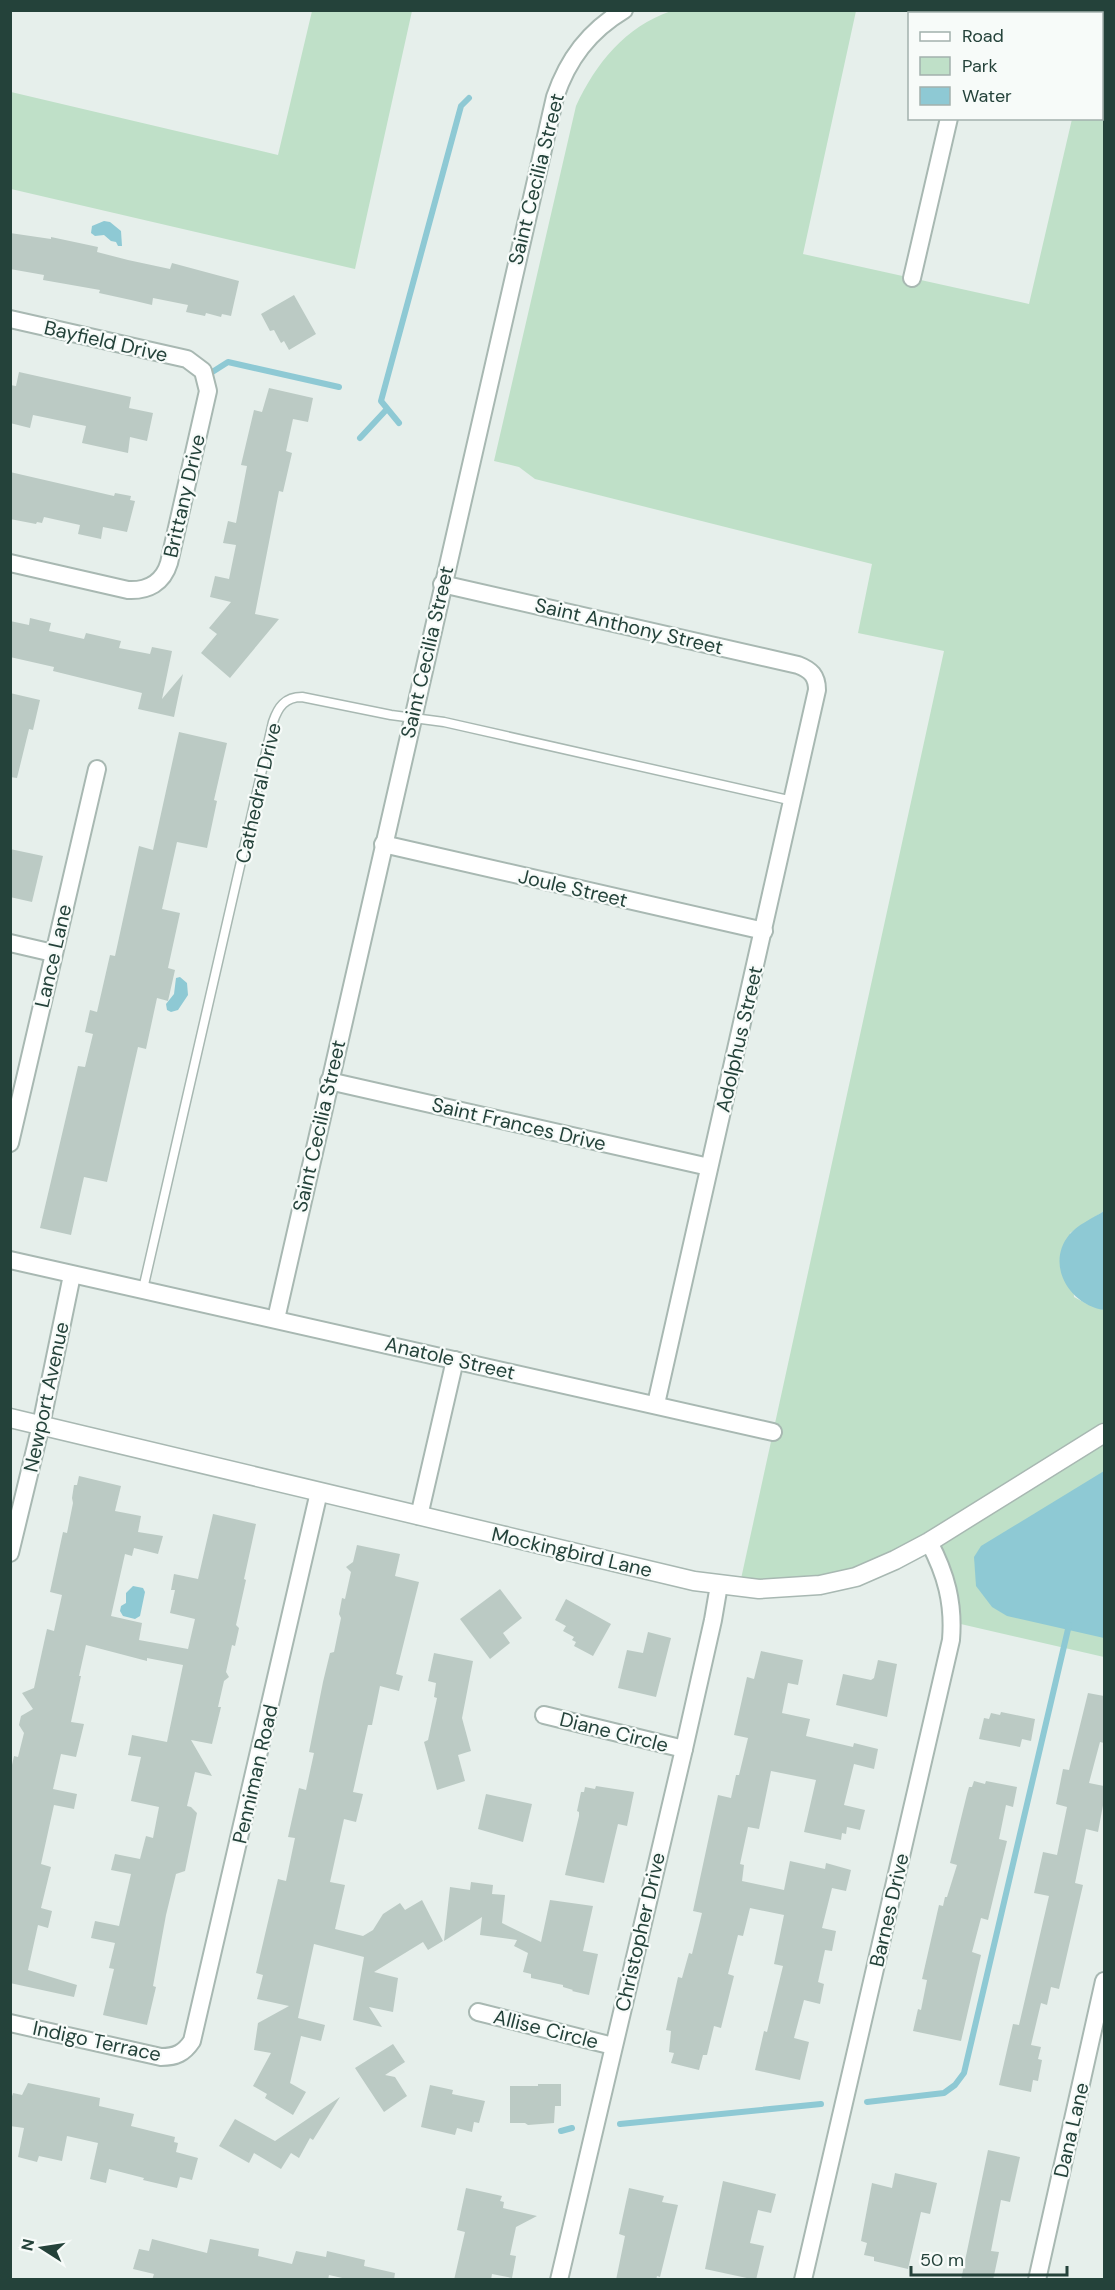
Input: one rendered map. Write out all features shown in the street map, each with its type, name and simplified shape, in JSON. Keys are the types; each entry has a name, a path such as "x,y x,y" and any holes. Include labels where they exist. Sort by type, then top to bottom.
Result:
{"street":[{"name":"Saint Cecilia Street","path":"276,1319 555,97 570,61 581,45 595,31 624,10"},
{"path":"912,278 949,120"},
{"name":"Bayfield Drive","path":"10,319 179,358 199,367"},
{"name":"Brittany Drive","path":"10,563 128,590 146,589 158,582 167,569 207,399 208,383 199,367"},
{"name":"Saint Anthony Street","path":"442,584 798,665 813,673"},
{"name":"Adolphus Street","path":"656,1404 817,690 813,673"},
{"name":"Lance Lane","path":"10,1143 97,769"},
{"name":"Joule Street","path":"383,844 764,932"},
{"path":"10,943 53,953"},
{"name":"Saint Frances Drive","path":"329,1081 709,1167"},
{"path":"10,1260 135,1288"},
{"name":"Newport Avenue","path":"10,1553 41,1425 72,1275"},
{"name":"Anatole Street","path":"135,1288 773,1432"},
{"path":"419,1516 455,1360"},
{"name":"Mockingbird Lane","path":"10,1418 719,1585 759,1589 835,1583 870,1572 929,1542 1104,1433"},
{"name":"Penniman Road","path":"183,2053 195,2033 320,1492"},
{"name":"Barnes Drive","path":"803,2280 951,1640 951,1605 948,1585 929,1542"},
{"name":"Christopher Drive","path":"559,2280 684,1749 719,1585"},
{"name":"Diane Circle","path":"544,1715 684,1749"},
{"name":"Dana Lane","path":"1037,2280 1104,1981"},
{"name":"Allise Circle","path":"478,2012 613,2046"},
{"name":"Indigo Terrace","path":"10,2023 160,2057 183,2053"}],"lane":[{"name":"Cathedral Drive","path":"135,1288 276,714 286,701 294,697 302,697 444,722 793,801"}],"green space":[{"path":"312,11 412,11 355,269 11,189 11,92 278,155"},
{"path":"671,11 856,11 803,254 1029,304 1072,120 1103,120 1103,12 1096,11 1104,11 1104,1211 1070,1233 1074,1297 1104,1310 1104,1657 952,1622 929,1542 870,1572 739,1588 944,651 858,633 872,564 535,479 519,467 494,461 576,106 593,75 614,48 655,18"}],"water":[{"path":"104,221 110,222 121,231 122,246 118,246 116,242 104,235 95,236 91,233 92,226"},
{"path":"180,977 187,983 188,995 178,1010 171,1012 167,1010 166,1004 174,994 176,978"},
{"path":"1104,1211 1104,1310 1092,1307 1072,1292 1061,1271 1060,1259 1062,1247 1072,1231"},
{"path":"1104,1471 1104,1638 1007,1616 992,1607 976,1586 974,1557 981,1546"},
{"path":"133,1586 143,1588 145,1592 140,1616 135,1619 123,1616 120,1611 121,1606 126,1603 126,1593"}],"building":[{"path":"10,233 51,239 51,237 98,247 97,252 128,260 170,269 172,263 239,281 231,316 222,314 221,317 206,313 205,316 186,312 188,305 153,298 152,305 99,293 100,290 43,280 44,275 10,269"},
{"path":"294,295 316,334 289,350 284,341 281,343 274,330 270,331 261,314"},
{"path":"19,372 131,397 129,408 153,413 147,441 130,437 128,453 82,443 86,426 33,415 30,428 10,423 10,385 16,386"},
{"path":"269,388 313,398 308,422 293,419 286,451 292,453 283,492 279,491 255,614 279,619 230,678 201,653 217,634 209,628 231,602 210,597 215,576 229,579 236,545 223,543 228,521 236,523 247,466 241,465 254,410 262,412"},
{"path":"10,472 114,496 115,493 131,496 130,500 135,501 127,532 103,527 101,539 78,534 80,525 44,517 42,523 37,522 36,524 10,519"},
{"path":"30,618 51,623 49,631 84,639 86,633 121,641 119,648 150,654 152,647 172,651 162,699 183,674 174,717 138,709 142,693 53,671 54,667 10,657 10,621 29,625"},
{"path":"10,693 40,700 33,730 29,729 17,778 10,777"},
{"path":"179,732 227,743 214,800 217,801 207,848 177,842 162,909 180,913 168,968 175,970 168,1001 157,998 146,1049 138,1047 107,1182 84,1177 71,1235 40,1228 78,1066 85,1067 93,1034 85,1032 90,1010 97,1012 110,955 115,956 139,846 153,850"},
{"path":"10,849 43,856 32,902 10,897"},
{"path":"79,1476 121,1486 115,1511 141,1516 138,1532 163,1536 158,1554 134,1548 132,1556 125,1554 111,1616 142,1623 139,1640 188,1649 195,1619 170,1613 175,1590 171,1590 174,1574 198,1579 213,1514 256,1524 236,1625 239,1628 235,1646 232,1645 226,1672 229,1677 224,1681 218,1707 221,1707 212,1744 191,1740 212,1776 195,1772 187,1806 197,1813 185,1871 176,1874 166,1915 153,1986 156,1987 147,2025 103,2015 114,1969 109,1968 115,1943 91,1938 95,1921 119,1926 131,1874 111,1870 115,1854 140,1859 146,1836 153,1838 159,1807 131,1801 141,1757 128,1755 132,1735 167,1742 183,1665 147,1658 147,1661 86,1645 71,1722 84,1724 76,1757 61,1754 53,1789 77,1794 74,1809 54,1805 41,1864 51,1867 41,1908 52,1911 48,1928 38,1925 28,1970 77,1985 74,1997 10,1983 10,1774 14,1756 18,1757 24,1733 19,1725 21,1716 33,1709 22,1693 34,1688 47,1629 54,1631 62,1595 50,1592 63,1532 67,1533 74,1485 77,1485"},
{"path":"357,1545 400,1554 395,1576 419,1582 396,1674 403,1676 399,1691 380,1686 372,1725 368,1725 353,1792 363,1794 356,1822 344,1819 330,1882 345,1885 335,1929 363,1936 373,1930 383,1914 400,1903 405,1910 422,1900 443,1941 428,1950 423,1942 374,1972 398,1978 393,2012 369,2007 382,2027 353,2020 364,1957 314,1944 298,2018 325,2025 321,2041 301,2036 290,2083 306,2092 293,2115 265,2098 267,2094 253,2086 271,2053 254,2050 258,2023 289,2006 257,1999 263,1975 256,1973 278,1879 286,1881 295,1838 288,1837 299,1788 306,1790 314,1753 309,1752 323,1682 330,1653 334,1652 341,1618 339,1614 342,1598 345,1599 351,1572 346,1567 353,1562"},
{"path":"500,1589 522,1618 503,1633 510,1643 490,1659 460,1619"},
{"path":"566,1599 611,1624 593,1656 574,1646 576,1642 572,1640 574,1637 563,1631 566,1626 555,1620"},
{"path":"648,1632 671,1638 656,1697 618,1688 627,1650 643,1653"},
{"path":"761,1651 803,1660 798,1685 788,1683 782,1713 810,1719 806,1736 853,1747 854,1743 878,1749 874,1769 854,1764 844,1805 865,1810 860,1830 847,1827 846,1834 842,1833 841,1840 804,1832 816,1780 771,1771 759,1829 748,1827 740,1864 744,1865 742,1881 784,1890 790,1861 825,1869 826,1863 851,1870 846,1891 832,1888 822,1928 836,1931 832,1951 825,1950 818,1982 824,1984 820,2004 804,2000 794,2038 809,2042 800,2080 755,2070 783,1966 774,1964 784,1915 750,1908 743,1936 738,1935 728,1974 734,1976 721,2028 714,2026 707,2055 703,2055 699,2070 671,2063 674,2053 669,2052 671,2031 666,2030 678,1977 682,1978 689,1953 692,1954 702,1913 693,1911 718,1795 731,1798 736,1775 739,1775 748,1738 734,1735 747,1677 754,1679"},
{"path":"434,1653 473,1661 462,1718 471,1751 458,1755 465,1781 437,1790 424,1742 428,1740 437,1698 434,1697 436,1683 428,1681"},
{"path":"878,1660 897,1664 887,1717 836,1705 843,1674 871,1680 874,1678"},
{"path":"1088,1693 1104,1696 1104,1743 1100,1742 1089,1783 1104,1786 1104,1800 1098,1832 1086,1829 1075,1883 1083,1885 1059,1989 1051,1987 1047,2005 1041,2003 1031,2045 1041,2047 1038,2059 1042,2060 1038,2081 1033,2080 1031,2092 999,2085 1013,2024 1019,2025 1049,1896 1034,1893 1043,1852 1057,1855 1067,1807 1056,1804 1063,1769 1069,1770"},
{"path":"1001,1712 1035,1719 1031,1741 1022,1739 1020,1747 979,1739 984,1718 989,1719 991,1713 1000,1715"},
{"path":"974,1781 1017,1787 1013,1807 1006,1805 999,1839 1007,1841 988,1920 981,1918 972,1952 981,1955 961,2041 913,2031 918,2009 921,2010 927,1980 922,1979 939,1905 943,1906 957,1865 950,1863 969,1787 972,1787"},
{"path":"596,1786 634,1792 627,1826 618,1824 604,1883 565,1875 579,1816 577,1811 581,1792 584,1792 585,1787 595,1789"},
{"path":"486,1794 532,1804 523,1842 478,1829"},
{"path":"471,1882 493,1885 492,1894 505,1895 502,1923 541,1942 550,1900 593,1906 583,1951 598,1954 589,1995 572,1991 563,1985 531,1978 531,1974 523,1972 528,1953 514,1946 517,1940 480,1935 482,1917 444,1941 450,1887 470,1890"},
{"path":"393,2044 405,2062 385,2075 395,2077 407,2096 384,2112 355,2068"},
{"path":"28,2083 100,2098 99,2106 134,2114 131,2126 175,2137 174,2142 178,2143 176,2152 198,2158 192,2180 180,2177 177,2188 109,2169 106,2183 90,2179 98,2143 67,2136 62,2161 39,2156 37,2162 18,2157 24,2128 10,2126 10,2103 13,2093 22,2095"},
{"path":"538,2084 561,2084 561,2106 555,2106 554,2123 528,2125 510,2123 510,2086 538,2086"},
{"path":"430,2085 453,2090 452,2094 485,2101 479,2123 474,2122 472,2132 457,2128 455,2135 421,2127"},
{"path":"340,2097 313,2140 310,2138 299,2158 291,2153 281,2169 254,2153 249,2163 219,2146 235,2119 275,2141"},
{"path":"988,2150 1020,2157 1010,2202 1001,2200 991,2251 999,2252 993,2280 961,2280"},
{"path":"895,2173 937,2183 930,2214 921,2212 908,2269 874,2261 874,2257 864,2255 867,2243 861,2241 872,2183 892,2188"},
{"path":"723,2181 776,2194 771,2213 758,2210 750,2243 764,2246 756,2280 705,2269"},
{"path":"466,2188 502,2196 500,2201 504,2202 503,2208 537,2216 516,2227 510,2255 516,2256 512,2278 492,2274 491,2280 454,2280 465,2232 457,2230"},
{"path":"629,2188 664,2196 662,2202 678,2205 660,2277 657,2276 656,2280 616,2280 625,2236 619,2234"},
{"path":"152,2239 207,2253 210,2239 259,2249 258,2256 292,2264 296,2251 326,2257 327,2251 365,2260 364,2266 395,2273 394,2280 351,2280 329,2275 328,2280 152,2280 154,2274 133,2269 139,2249 149,2251"}],"waterway":[{"path":"399,423 381,401 461,106 469,98"},
{"path":"206,376 228,362 339,387"},
{"path":"360,438 387,409"},
{"path":"867,2102 944,2093 955,2085 964,2073 1069,1625"},
{"path":"620,2124 821,2104"},
{"path":"561,2131 572,2128"}]}
